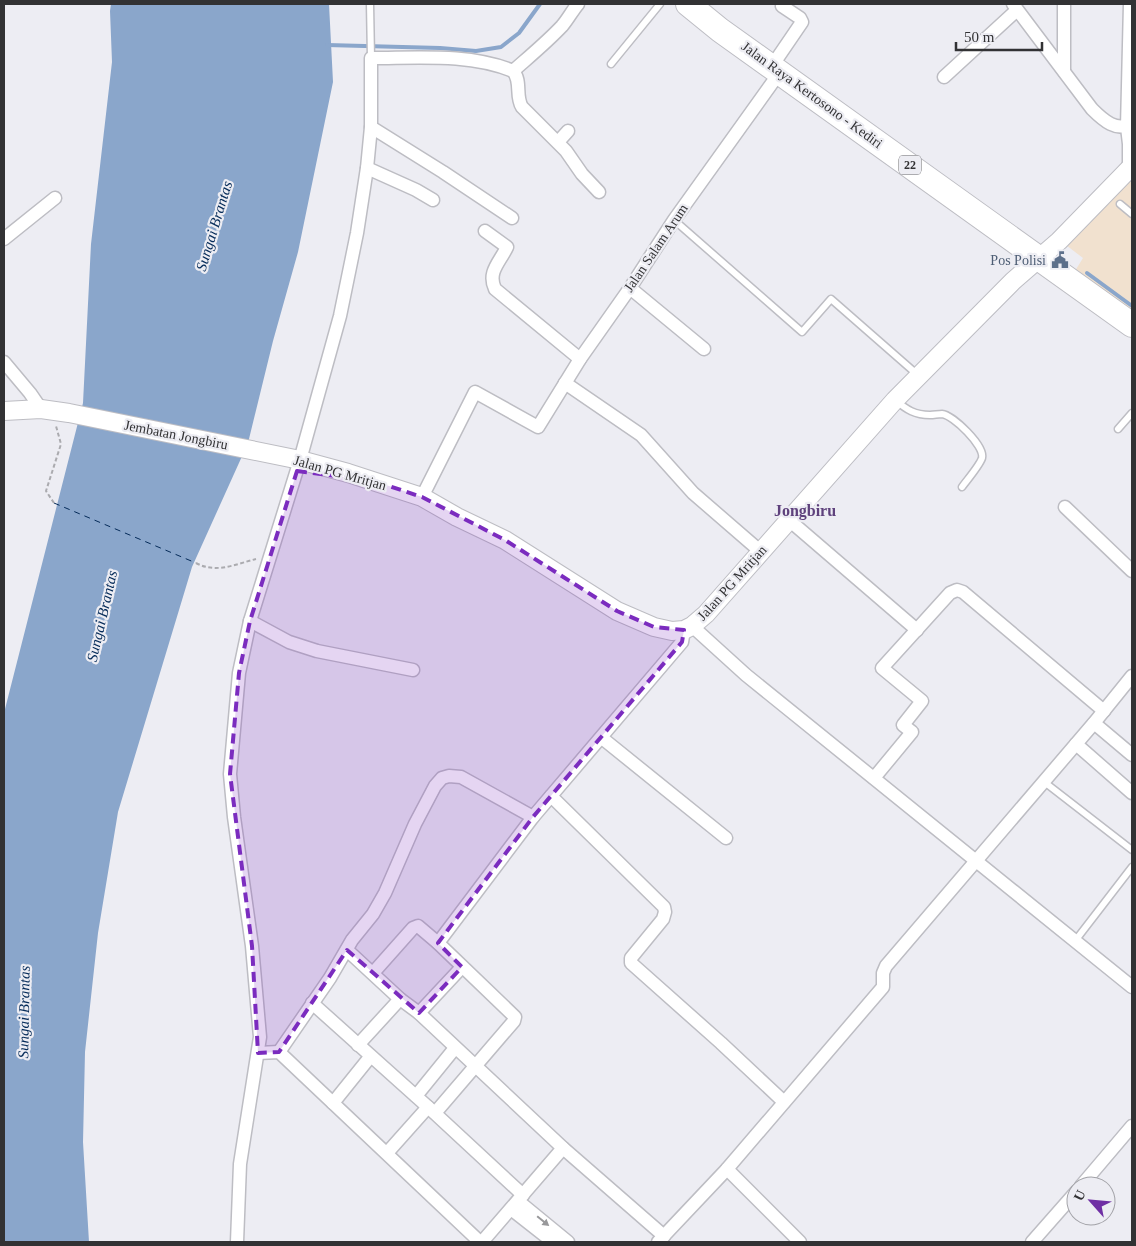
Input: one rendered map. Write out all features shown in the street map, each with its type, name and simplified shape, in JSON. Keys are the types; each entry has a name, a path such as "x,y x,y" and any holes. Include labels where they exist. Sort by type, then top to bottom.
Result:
{"highway":[{"name":"Jalan Raya Kertosono - Kediri","path":"688,4 720,30 1132,325"}],"main road":[{"name":"Jalan PG Mritjan","path":"296,459 422,497 504,540 618,611 654,627 672,630 688,628 706,614 895,400 1013,281 1040,258 1131,168"},
{"name":"Jembatan Jongbiru","path":"4,411 41,409 68,413 296,459"}],"street":[{"path":"513,71 549,40 564,24 578,4"},
{"path":"1064,4 1064,71"},
{"path":"1130,4 1129,144 1131,168"},
{"name":"Jalan Salam Arum","path":"422,497 475,392 538,427 580,359 630,288 776,69 802,22 800,18 782,6"},
{"path":"944,77 1015,7 1092,109 1113,126 1130,125"},
{"path":"237,1242 240,1164 260,1037 252,946 230,774 239,673 250,622 271,555 296,459 340,316 367,168 371,127 371,58 428,58 469,61 490,63 513,71 518,78 518,98 522,107 558,142 572,158 582,174 600,192"},
{"path":"371,127 512,218"},
{"path":"558,142 568,131"},
{"path":"367,168 416,190 433,200"},
{"path":"4,239 55,198"},
{"path":"485,231 507,247 492,274 495,289 580,359"},
{"path":"630,288 704,349"},
{"path":"4,362 41,409"},
{"path":"565,383 641,435 693,493 760,551"},
{"path":"1065,507 1132,571"},
{"path":"789,520 917,630"},
{"path":"874,778 912,732 903,725 922,701 882,668 950,593 956,590 963,592 1104,711"},
{"path":"250,622 289,642 317,651 413,670"},
{"path":"438,943 533,817 682,642 688,628 1132,987"},
{"path":"347,950 419,1013 661,1239 727,1169 883,987 883,973 886,966 1132,676"},
{"path":"1094,723 1132,755"},
{"path":"602,738 726,838"},
{"path":"1076,744 1132,793"},
{"path":"279,1052 356,934 373,914 385,893 415,824 435,786 442,778 449,776 461,777 533,817"},
{"path":"551,796 664,907 663,919 631,958 631,963 714,1036 784,1102"},
{"path":"374,972 413,928 418,926 515,1017 514,1021 474,1066 387,1153"},
{"path":"419,1013 462,967"},
{"path":"358,1045 400,998"},
{"path":"312,1004 432,1110 518,1201 553,1242"},
{"path":"416,1096 455,1048"},
{"path":"258,1053 279,1052 481,1242 563,1148"},
{"path":"333,1102 370,1056"},
{"path":"1090,1176 1132,1126"},
{"path":"727,1169 800,1242"},
{"path":"518,1201 568,1242"},
{"path":"1032,1242 1066,1203"}],"lane":[{"path":"370,4 371,58"},
{"path":"611,64 660,4"},
{"path":"1120,204 1132,214"},
{"path":"674,220 802,332 831,299 919,376"},
{"path":"895,400 914,414 942,414 950,417 977,444 982,452 982,459 962,487"},
{"path":"1118,429 1132,412"},
{"path":"1043,781 1132,850"},
{"path":"1075,941 1132,868"}],"path":[{"path":"41,409 56,425 62,444 46,491 54,503"},
{"path":"196,563 205,568 214,569 271,555"}],"highlighted area":[{"path":"297,471 374,481 422,497 505,540 617,611 654,627 684,630 682,642 533,817 438,943 462,967 419,1013 347,950 279,1052 258,1053 252,946 230,774 239,673 250,621"}],"shaded area":[{"path":"1132,173 1132,313 1075,271 1083,258 1062,242"}],"water":[{"name":"Sungai Brantas","path":"111,4 329,4 333,82 298,252 273,341 248,443 192,567 118,812 98,933 85,1052 83,1142 89,1242 4,1242 4,713 83,403 91,244 112,62"}],"waterway":[{"path":"327,45 440,48 476,51 501,47 519,33 540,4"},
{"path":"1087,273 1132,306"}],"ferry route":[{"path":"54,503 196,563"}],"place":[{"name":"Pos Polisi","path":"1060,260"}],"district":[{"name":"Jongbiru","path":"805,510"}]}
